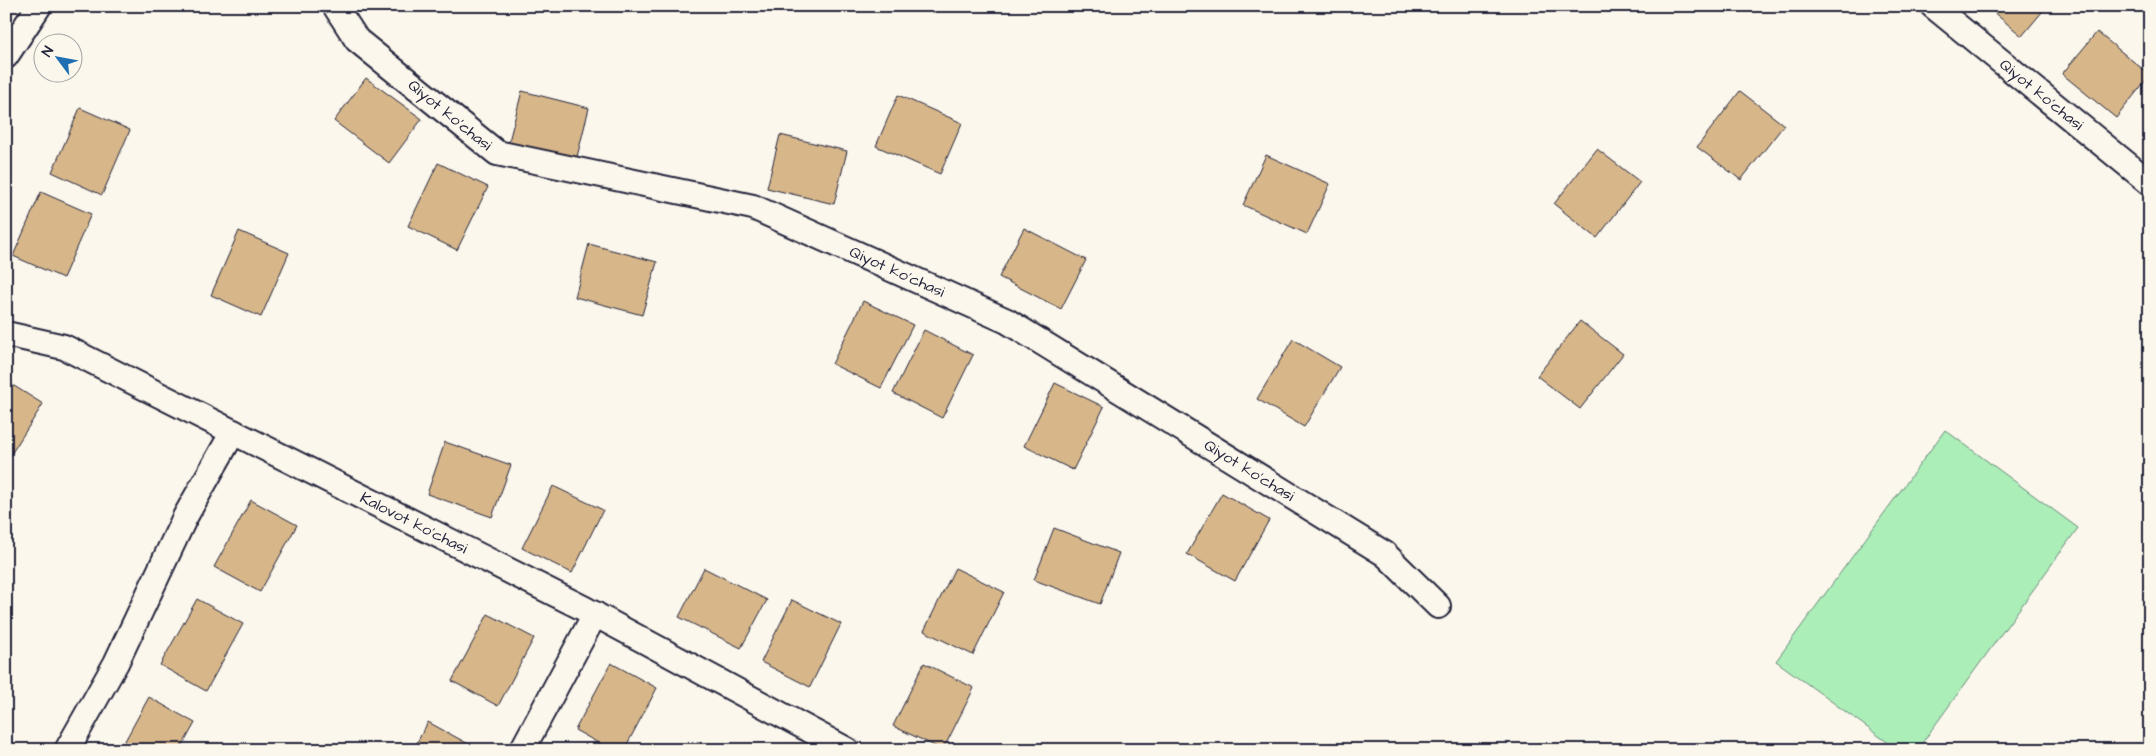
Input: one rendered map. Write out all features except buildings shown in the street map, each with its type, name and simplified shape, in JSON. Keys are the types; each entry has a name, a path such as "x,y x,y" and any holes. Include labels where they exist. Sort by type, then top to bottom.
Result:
{"street":[{"path":"6,56 38,6"},
{"name":"Qiyot ko'chasi","path":"336,6 356,40 497,153 753,207 1007,321 1385,554 1438,606"},
{"name":"Qiyot ko'chasi","path":"1933,6 2150,182"},
{"name":"Kalovot ko'chasi","path":"6,334 64,347 595,614 847,750"},
{"path":"67,750 116,663 185,517 233,432"},
{"path":"522,750 595,614"}],"green space":[{"path":"1945,430 2078,528 1917,750 1898,750 1776,661"}]}
